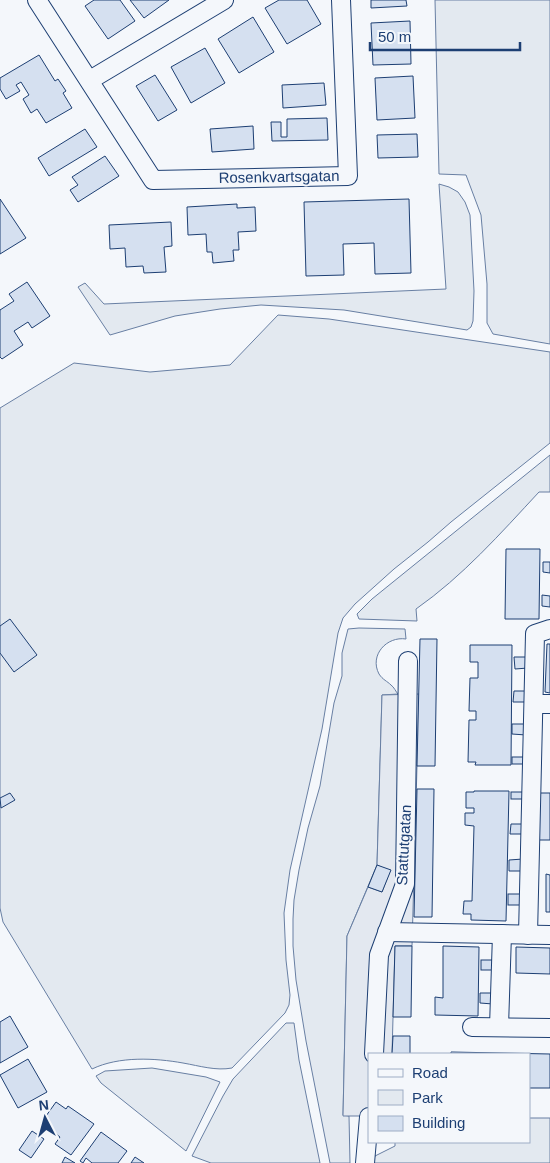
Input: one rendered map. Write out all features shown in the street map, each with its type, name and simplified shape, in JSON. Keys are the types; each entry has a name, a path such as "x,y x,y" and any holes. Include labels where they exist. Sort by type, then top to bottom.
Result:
{"street":[{"name":"Rosenkvartsgatan","path":"37,0 153,180 348,176 341,0"},
{"path":"90,80 224,0"},
{"path":"528,935 542,704 535,634 550,629"},
{"name":"Stattutgatan","path":"374,1053 379,955 405,884 408,661"},
{"path":"387,932 550,935"},
{"path":"499,1027 502,934"},
{"path":"472,1026 550,1028"},
{"path":"365,1163 368,1128"}],"green space":[{"path":"435,0 550,0 550,344 493,334 487,323 487,284 481,215 466,175 439,174"},
{"path":"439,184 458,192 465,202 470,215 474,291 473,321 471,327 467,330 344,310 261,305 175,316 110,335 78,287 85,283 104,304 446,289"},
{"path":"278,315 329,319 550,352 550,443 394,569 355,604 343,618 338,633 322,729 290,870 284,913 290,995 289,1005 285,1013 232,1068 214,1069 172,1061 137,1059 114,1062 92,1069 3,922 0,908 0,408 74,363 150,372 230,365"},
{"path":"550,455 550,492 539,492 465,569 416,609 417,621 359,619 357,614 372,599"},
{"path":"348,629 405,629 406,639 399,639 386,644 376,660 379,674 398,694 382,695 377,865 347,936 343,1115 349,1116 350,1163 330,1163 296,980 293,946 294,900 308,828 320,786 334,703 342,676 342,653"},
{"path":"286,1023 294,1023 299,1060 320,1163 211,1163 192,1156 233,1079"},
{"path":"152,1068 206,1077 220,1082 186,1151 101,1083 96,1076 105,1071"},
{"path":"530,1118 550,1118 550,1163 372,1163 375,1156 395,1146 395,1143 530,1143"}],"shaded area":[{"path":"419,694 412,946 395,946 392,1053 368,1053 368,1116 343,1116 347,936 368,887 382,892 390,871 377,865 382,695"}],"building":[{"path":"94,0 120,0 135,21 108,39 85,6"},
{"path":"130,0 169,0 144,18"},
{"path":"279,0 307,0 321,24 287,44 265,8"},
{"path":"371,0 406,0 407,6 371,8"},
{"path":"253,17 274,52 239,73 218,39"},
{"path":"410,21 411,64 373,65 371,23"},
{"path":"205,48 225,83 191,103 171,67"},
{"path":"39,55 55,81 58,79 66,91 63,93 72,108 46,123 37,109 31,113 23,99 29,95 21,82 16,85 20,91 6,99 0,89 0,78"},
{"path":"155,75 177,110 158,121 136,86"},
{"path":"413,76 415,118 377,120 375,78"},
{"path":"324,83 326,105 283,108 282,85"},
{"path":"327,118 328,140 272,141 271,122 281,122 281,137 287,137 287,119"},
{"path":"253,126 254,149 212,152 210,129"},
{"path":"85,129 97,147 49,176 38,158"},
{"path":"417,134 418,157 378,158 377,135"},
{"path":"105,156 119,176 78,202 70,190 78,185 72,177"},
{"path":"0,199 26,238 0,254"},
{"path":"409,199 411,273 375,274 374,243 343,244 344,275 306,276 304,202"},
{"path":"237,204 237,208 255,207 256,231 238,232 239,250 233,250 234,261 213,263 212,252 207,252 206,234 188,235 187,207"},
{"path":"171,222 172,246 164,247 166,272 144,273 143,266 126,267 125,248 110,249 109,225"},
{"path":"27,282 50,316 32,328 28,322 14,331 23,345 2,359 0,357 0,310 14,301 9,294"},
{"path":"506,549 540,549 539,619 505,619"},
{"path":"543,562 550,562 550,573 543,572"},
{"path":"542,595 550,596 550,607 542,606"},
{"path":"10,619 37,655 14,672 0,653 0,626"},
{"path":"420,639 437,639 435,766 417,766"},
{"path":"547,644 550,644 550,693 545,692"},
{"path":"470,645 512,645 511,765 475,765 476,762 468,762 469,720 476,720 476,711 469,711 470,678 478,678 478,662 470,662"},
{"path":"514,657 528,657 528,668 515,669"},
{"path":"514,691 527,691 527,702 513,702"},
{"path":"512,724 526,724 526,735 512,734"},
{"path":"512,757 524,757 524,764 512,764"},
{"path":"417,789 434,789 432,917 414,917"},
{"path":"509,791 506,921 471,920 471,914 463,914 464,901 472,901 474,826 465,825 465,813 474,813 474,808 466,808 466,792"},
{"path":"511,792 524,792 524,799 511,799"},
{"path":"10,793 15,800 1,808 0,798"},
{"path":"538,793 550,793 550,840 537,840"},
{"path":"511,824 523,824 523,834 510,834"},
{"path":"523,859 523,871 509,871 509,860"},
{"path":"377,865 391,870 382,892 368,887"},
{"path":"546,874 550,875 550,912 546,912"},
{"path":"508,894 522,894 522,905 508,905"},
{"path":"395,946 412,946 411,1017 393,1017"},
{"path":"443,946 479,947 478,1016 435,1015 435,997 443,998"},
{"path":"516,947 550,948 550,974 516,973"},
{"path":"481,960 494,960 494,970 481,970"},
{"path":"480,993 494,993 493,1004 480,1003"},
{"path":"10,1016 28,1047 0,1063 0,1022"},
{"path":"393,1036 410,1036 410,1053 392,1053"},
{"path":"451,1052 500,1053 451,1053"},
{"path":"530,1054 550,1054 550,1088 530,1088"},
{"path":"28,1059 47,1092 18,1108 0,1075"},
{"path":"56,1102 66,1109 68,1106 94,1124 71,1155 55,1144 60,1137 41,1123"},
{"path":"32,1131 44,1139 31,1158 19,1150"},
{"path":"101,1132 127,1151 118,1163 92,1163 86,1158 83,1163 80,1161"},
{"path":"65,1157 75,1163 62,1163"},
{"path":"135,1157 144,1163 131,1163"}]}
